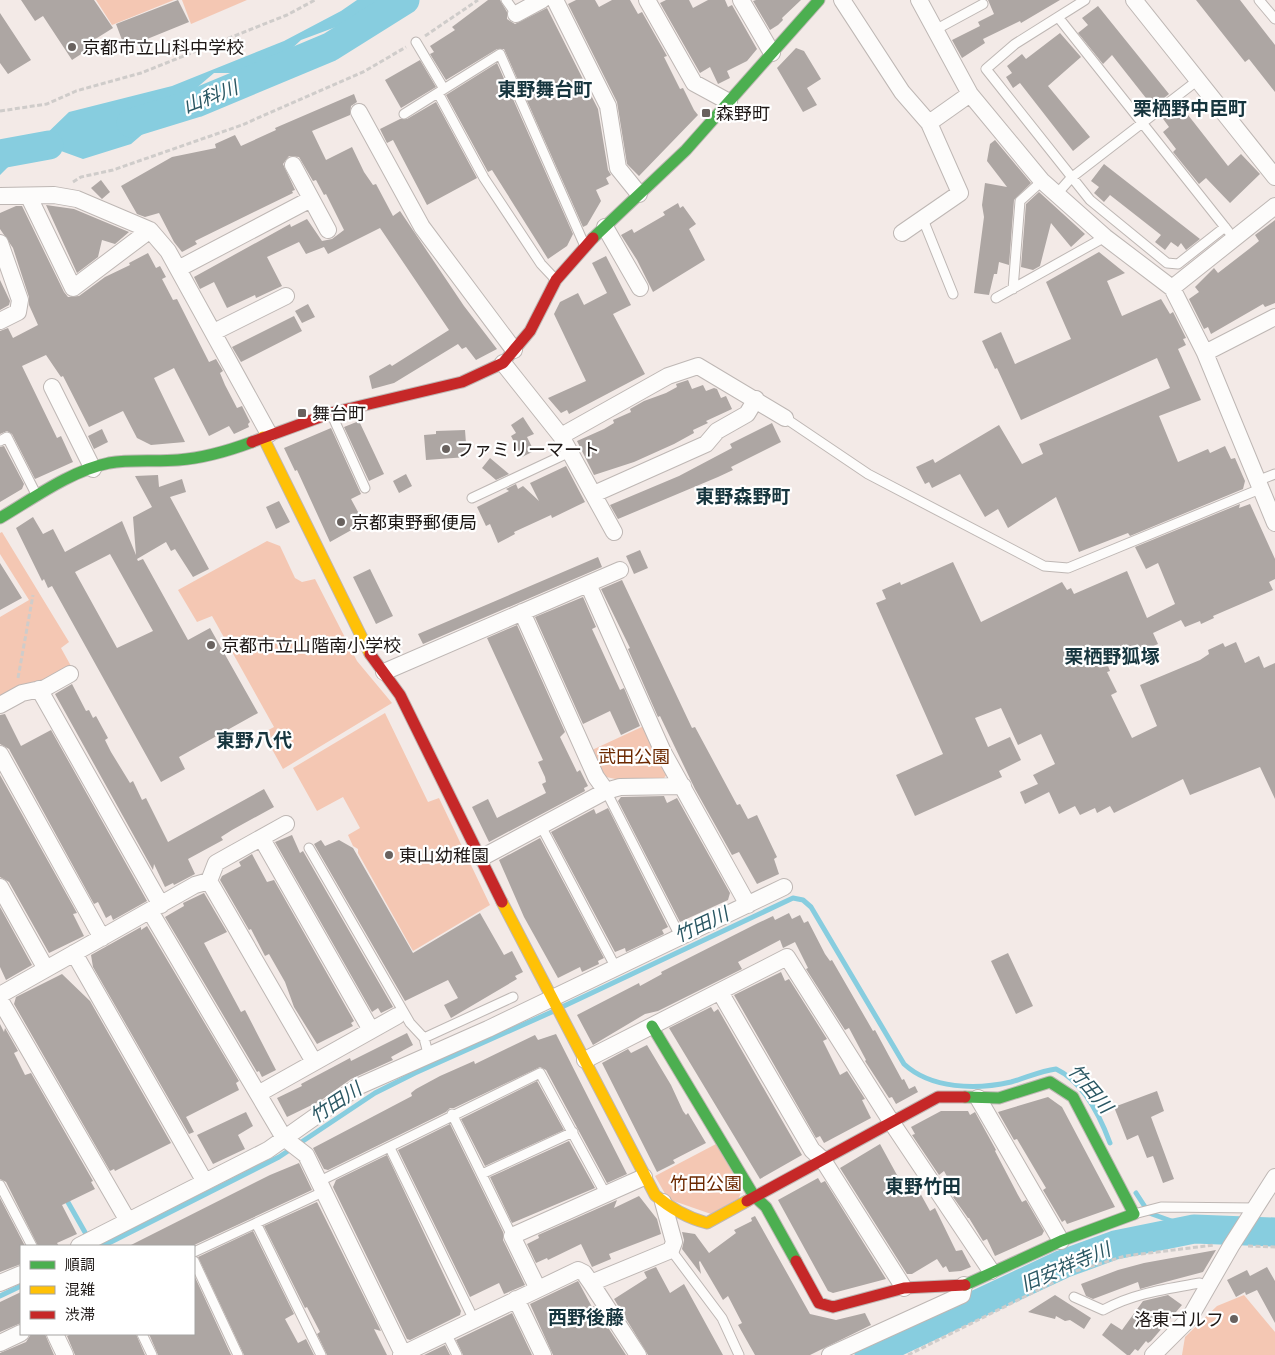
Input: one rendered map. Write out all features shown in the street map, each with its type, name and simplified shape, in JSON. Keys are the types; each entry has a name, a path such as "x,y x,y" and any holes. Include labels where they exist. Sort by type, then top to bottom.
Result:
{"street":[{"path":"516,14 542,0"},
{"path":"555,0 608,106 618,168 639,194"},
{"path":"647,0 694,83 729,102"},
{"path":"741,0 772,53"},
{"path":"0,518 56,485 110,463 180,460 222,453 331,412 462,382 503,363 530,331 556,280 585,246 686,150 819,0"},
{"path":"842,0 902,92 929,124 960,193 902,233"},
{"path":"919,0 970,94 1042,182 1105,237 1172,288 1205,353 1275,523"},
{"path":"1134,0 1275,177"},
{"path":"929,124 970,94"},
{"path":"359,112 422,227 514,350"},
{"path":"293,165 328,230"},
{"path":"0,196 30,197 54,195 77,199 150,230 168,251 214,332 266,435 369,653 400,695 512,924 554,1000 655,1195 663,1202 695,1220 707,1223 754,1196 938,1097 999,1098 1050,1082 1073,1097 1137,1214 1061,1241 991,1271 964,1285 904,1288 833,1308 819,1303 766,1207 754,1196 652,1026"},
{"path":"30,197 73,288 150,230"},
{"path":"178,269 311,198"},
{"path":"1172,288 1230,233 1275,206"},
{"path":"605,227 640,288"},
{"path":"0,243 20,300 18,312 0,321"},
{"path":"214,332 286,296"},
{"path":"1205,353 1275,317"},
{"path":"503,363 561,436 614,532"},
{"path":"561,436 668,376 698,366 785,418"},
{"path":"52,387 93,469"},
{"path":"594,494 706,444 717,431 747,414 756,399"},
{"path":"384,672 620,570"},
{"path":"588,584 663,752 684,786 748,905"},
{"path":"522,612 591,767 606,791"},
{"path":"0,705 22,693 39,689 70,674"},
{"path":"39,689 258,1094 288,1141 306,1155 402,1354 578,1270 591,1283 638,1355"},
{"path":"0,754 102,938"},
{"path":"481,858 606,791 620,787 684,786"},
{"path":"0,995 209,880 216,863 286,824"},
{"path":"262,839 371,1030"},
{"path":"209,880 314,1062"},
{"path":"0,887 46,969"},
{"path":"81,1245 288,1141 357,1087 426,1045 488,1029 554,1000 680,936 784,887"},
{"path":"74,953 205,1182"},
{"path":"585,1060 787,957 892,1123 991,1271"},
{"path":"720,992 812,1150 823,1160 904,1288"},
{"path":"0,1000 128,1221"},
{"path":"258,1094 397,1016"},
{"path":"978,1098 1061,1241"},
{"path":"538,1289 512,1236 644,1177"},
{"path":"1153,1355 1189,1319 1231,1246 1275,1177"},
{"path":"591,1283 671,1250 674,1242 663,1202"},
{"path":"0,1283 20,1274"},
{"path":"830,1355 962,1295 964,1285"},
{"path":"516,1300 543,1355"},
{"path":"0,1343 20,1333"},
{"path":"55,1335 65,1355"}],"lane":[{"path":"506,0 516,14"},
{"path":"1058,17 1230,233 1178,264 1167,263 1090,200 986,69 1015,44 1085,0"},
{"path":"1259,0 1275,19"},
{"path":"934,30 983,4"},
{"path":"416,42 484,178 541,264 556,280"},
{"path":"404,114 500,54 585,246"},
{"path":"1056,195 1071,178 1198,80"},
{"path":"1013,289 1020,201 1042,182"},
{"path":"922,218 953,294"},
{"path":"996,298 1105,237"},
{"path":"331,412 365,488"},
{"path":"785,418 868,474 1044,566 1068,568 1259,485 1275,474"},
{"path":"0,441 7,437 38,496"},
{"path":"472,498 570,452"},
{"path":"606,791 680,936"},
{"path":"541,826 616,968"},
{"path":"309,848 410,1023 426,1045 513,997"},
{"path":"195,1252 256,1223 452,1114 540,1073 605,1193"},
{"path":"452,1114 512,1236"},
{"path":"482,1174 573,1132"},
{"path":"390,1148 474,1320"},
{"path":"0,1185 31,1245"},
{"path":"1137,1214 1161,1207 1255,1208"},
{"path":"256,1223 321,1355"},
{"path":"671,1250 722,1318 739,1355"},
{"path":"195,1263 238,1355"},
{"path":"1074,1297 1103,1310 1123,1299 1139,1294 1200,1283 1208,1287"},
{"path":"446,1333 457,1355"},
{"path":"142,1335 152,1355"}],"path":[{"path":"0,111 48,104 76,91 141,73 271,22 315,0"},
{"path":"54,195 81,177 113,170 242,125 365,71 416,42 478,0"},
{"path":"17,681 34,595"},
{"path":"591,767 607,760 650,757 663,752"},
{"path":"1231,1246 1275,1247"}],"green space":[{"path":"96,0 174,0 112,25"},
{"path":"182,0 247,0 191,24"},
{"path":"2,532 69,642 61,648 71,666 0,701 0,617 29,600 0,554 0,533"},
{"path":"267,541 280,546 295,578 302,582 315,579 357,661 392,703 283,769 263,733 274,727 212,616 197,622 178,590"},
{"path":"385,713 428,802 439,798 490,905 413,951 358,853 358,849 353,846 348,835 360,828 343,797 317,811 293,768"},
{"name":"武田公園","path":"646,725 667,774 662,781 625,780 604,776 592,750"},
{"name":"竹田公園","path":"716,1144 742,1189 739,1198 711,1214 668,1199 655,1176"},
{"name":"洛東ゴルフ","path":"1244,1295 1275,1332 1275,1355 1182,1355 1185,1337 1217,1306"}],"water":[{"path":"357,0 399,0 360,18 301,40 288,52 244,73 214,73 131,144 83,159 61,151 14,161 0,175 0,156 40,140 69,112 172,86 284,41 341,11"},
{"path":"1228,1219 1275,1224 1275,1240 1218,1239"}],"building":[{"path":"21,0 94,0 113,28 89,43 92,47 72,60 43,16 35,21"},
{"path":"178,0 189,22 125,48 116,24"},
{"path":"488,0 500,0 507,12 507,19 515,24 547,8 598,109 608,170 611,175 606,178 609,184 596,190 601,201 587,225 583,227 504,49 497,49 446,80 430,54 434,52 430,46 455,30 452,27"},
{"path":"576,0 595,0 599,7 612,0 630,0 638,14 642,12 667,56 664,57 680,89 683,88 698,115 639,176 627,164 617,102 568,4"},
{"path":"666,0 689,0 693,8 708,0 725,0 728,7 732,5 757,49 747,61 727,71 730,78 718,84 710,67 700,73 660,3"},
{"path":"801,0 782,18 783,20 778,25 770,30 753,1"},
{"path":"988,0 1060,0 1021,23 1020,21 983,39 985,43 962,58 952,40 980,26 978,22 994,14"},
{"path":"1196,0 1240,0 1275,45 1275,92 1249,59 1245,62"},
{"path":"1098,6 1169,94 1153,107 1112,55 1103,64 1078,33 1088,25 1082,18"},
{"path":"0,13 31,60 8,74 0,63"},
{"path":"1060,33 1081,57 1048,86 1090,137 1073,151 1020,83 1013,88 1006,77 1012,73 1007,66 1022,54 1026,59"},
{"path":"796,48 804,51 821,79 807,88 817,105 803,112 777,68"},
{"path":"420,60 436,87 401,108 385,80"},
{"path":"497,63 573,234 567,246 548,259 492,170 488,172 446,95"},
{"path":"354,94 357,102 351,106 350,115 312,131 326,160 352,147 364,172 373,185 376,184 393,216 400,211 464,306 497,349 476,360 466,347 462,349 458,344 394,383 372,389 369,376 390,364 392,366 449,330 380,228 328,254 324,247 306,254 299,242 267,257 282,286 256,298 255,295 227,308 214,282 200,289 194,277 290,224 291,227 307,219 322,241 332,239 344,230 326,194 324,195 316,180 313,181 299,157 289,156 283,164 295,190 292,191 293,193 195,241 197,244 182,252 174,242 159,213 145,217 137,214 121,186 172,157 216,148 215,144 235,135 241,146 276,130 275,128"},
{"path":"436,102 477,178 427,205 393,140 387,143 380,129 400,119 407,119"},
{"path":"1177,104 1181,106 1228,166 1241,154 1260,174 1230,203 1206,178 1199,184 1173,152 1176,149 1163,132 1169,127 1161,116"},
{"path":"995,140 1031,183 1014,200 1009,265 999,262 997,274 994,274 989,295 974,293 984,217 982,205 985,183 1007,187 987,161 990,144"},
{"path":"1104,164 1200,239 1186,250 1181,243 1178,247 1171,242 1165,250 1155,242 1161,235 1110,195 1104,202 1094,193 1099,187 1091,181"},
{"path":"101,180 110,192 102,199 91,188"},
{"path":"1039,192 1085,234 1071,247 1051,223 1040,266 1033,270 1021,267 1026,204"},
{"path":"678,203 680,208 683,206 696,224 689,229 705,260 653,292 637,260 621,235 632,229 634,233 665,215 663,212"},
{"path":"46,205 74,209 129,232 115,244 102,240 98,257 77,273"},
{"path":"16,206 22,206 68,297 79,296 105,277 130,265 129,263 148,253 156,268 160,266 166,277 162,279 173,300 177,299 209,362 216,359 223,371 220,373 225,385 237,408 242,406 250,422 248,424 249,427 234,434 229,426 209,436 174,368 154,378 185,442 151,445 137,438 123,411 89,427 63,376 61,377 46,355 22,366 57,438 61,436 73,462 35,479 12,434 7,431 0,434 0,331 8,328 13,338 38,325 29,305 29,297 13,248 0,229 0,213"},
{"path":"1275,220 1275,303 1265,307 1263,304 1211,334 1208,327 1204,329 1189,299 1199,292 1195,287 1214,268 1218,273 1259,241 1255,235"},
{"path":"1099,252 1125,273 1107,281 1122,316 1161,299 1170,314 1173,312 1186,338 1183,339 1186,345 1178,349 1201,400 1159,416 1178,462 1208,449 1210,453 1225,446 1231,459 1235,458 1245,481 1243,489 1130,536 1128,533 1079,552 1056,497 1008,528 998,509 985,517 960,474 932,488 929,482 925,484 916,467 933,459 935,463 999,425 1022,464 1043,454 1039,444 1170,388 1157,358 1021,420 982,341 1001,332 1015,364 1071,339 1046,282"},
{"path":"606,256 631,305 613,314 645,374 569,414 567,410 561,413 548,398 586,381 554,314 560,302 578,293 584,305 607,293 592,263"},
{"path":"0,280 10,301 9,305 0,310"},
{"path":"308,304 315,317 302,323 295,311"},
{"path":"294,316 302,331 241,362 232,347"},
{"path":"688,380 692,389 703,385 706,391 714,388 717,389 721,398 726,396 732,409 706,421 708,423 693,430 694,433 674,444 634,462 594,475 577,441 604,429 614,423 613,420 631,412 630,409 644,401 666,393 677,387 676,384"},
{"path":"523,417 534,434 527,437 534,451 522,457 511,436 516,433 511,425"},
{"path":"359,421 384,474 369,481 344,427"},
{"path":"772,423 781,442 731,467 733,470 618,519 610,505 679,476 732,448 730,444"},
{"path":"331,428 361,494 351,499 364,523 330,542 297,470 295,471 284,448"},
{"path":"102,429 108,442 94,449 88,436"},
{"name":"ファミリーマート","path":"465,430 467,457 426,460 424,435 436,434 436,431"},
{"path":"4,446 24,484 22,489 0,502 0,447"},
{"path":"490,458 509,474 496,480 482,468"},
{"path":"566,466 585,502 552,518 551,515 514,532 515,534 498,543 490,524 486,526 477,507 509,491 506,489 516,484 518,489 523,486 539,501 530,483"},
{"path":"406,474 412,486 399,493 393,481"},
{"path":"158,475 159,487 182,479 186,492 170,497 209,569 193,577 175,549 171,551 166,542 137,559 138,561 143,559 188,640 210,628 258,713 179,757 185,769 161,782 52,586 48,588 44,579 42,581 16,528 33,517 43,534 53,529 65,552 122,521 136,555 133,517 152,507 135,476","holes":["110,554 153,631 117,648 75,572"]},
{"path":"279,501 290,522 276,529 266,507"},
{"path":"1240,504 1239,508 1250,504 1275,559 1275,579 1269,582 1273,590 1213,616 1214,618 1201,624 1200,621 1185,627 1181,620 1153,633 1158,644 1108,666 1110,671 1107,672 1117,692 1111,695 1132,738 1157,726 1140,685 1200,660 1209,654 1208,650 1223,643 1225,647 1236,642 1245,663 1259,656 1264,668 1275,663 1275,799 1260,767 1190,795 1183,779 1114,813 1110,806 1097,813 1095,808 1080,815 1075,806 1059,814 1049,792 1025,804 1020,792 1038,784 1033,775 1055,764 1041,734 1018,745 1001,708 975,718 988,747 1010,737 1021,760 999,771 1002,777 915,816 896,775 943,754 876,603 886,599 882,590 900,582 901,585 953,562 981,622 1062,582 1067,590 1071,588 1074,594 1127,571 1147,618 1175,604 1158,563 1146,569 1135,547"},
{"path":"640,550 648,568 634,574 626,556"},
{"path":"598,557 602,567 423,644 418,634"},
{"path":"0,563 22,598 0,610"},
{"path":"370,569 393,616 376,624 353,577"},
{"path":"622,580 692,728 695,727 737,805 740,804 748,819 757,815 777,857 774,859 779,874 757,884 739,852 732,855 695,789 660,716 658,717 628,649 630,648 601,589"},
{"path":"583,597 596,627 592,629 620,690 624,688 640,726 621,735 610,711 583,724 535,617"},
{"path":"517,625 565,732 560,737 577,772 580,770 588,786 584,788 585,791 489,842 472,807 488,799 497,818 546,793 542,784 546,782 545,777 538,762 543,760 487,638"},
{"path":"72,684 86,711 89,710 93,718 96,716 108,738 105,740 111,752 130,783 133,781 142,800 146,798 168,842 264,789 274,807 232,830 221,837 223,840 188,859 195,874 174,885 173,883 165,887 154,864 153,870 55,694"},
{"path":"5,714 21,746 51,730 147,901 113,920 111,915 106,918 98,902 94,904 9,749 0,744 0,715"},
{"path":"0,775 77,913 73,914 84,936 49,953 9,882 0,877"},
{"path":"664,796 667,803 677,798 730,893 728,900 680,922 618,801 621,797"},
{"path":"608,808 668,927 662,930 664,934 626,952 625,948 615,952 551,832 594,809 596,814"},
{"path":"292,835 300,853 303,851 393,1007 381,1013 378,1008 372,1012 275,842"},
{"path":"540,838 604,958 598,961 599,964 582,972 580,967 558,978 524,917 499,860"},
{"path":"321,840 325,846 339,840 353,848 413,953 480,913 504,955 512,951 523,972 515,976 517,979 451,1018 444,1005 458,998 448,980 405,1001 314,844"},
{"path":"252,854 267,882 274,880 354,1021 351,1023 353,1026 317,1044 294,1007 285,982 269,954 265,956 251,929 249,930 220,880 222,876 241,866 239,862"},
{"path":"204,893 227,932 204,943 241,1012 245,1010 276,1070 262,1077 259,1071 257,1072 165,917 184,906 183,903"},
{"path":"0,907 32,965 6,980 0,967"},
{"path":"789,913 792,919 800,915 804,923 808,921 825,954 830,961 832,960 873,1031 875,1030 902,1080 904,1079 909,1089 915,1086 918,1092 896,1104 892,1097 889,1098 865,1061 849,1028 845,1030 806,969 808,968 795,942 783,948 780,940 738,962 742,969 658,1011 645,1014 593,1045 577,1015 639,983 640,986 662,974 661,972 758,923 773,916 775,920"},
{"path":"147,926 239,1081 236,1083 239,1090 186,1117 194,1132 189,1134 93,967 91,955 141,927 141,930"},
{"path":"1008,953 1033,1006 1016,1014 991,961"},
{"path":"781,972 785,981 789,979 827,1039 823,1041 840,1075 847,1071 865,1099 862,1100 871,1118 824,1143 820,1136 816,1138 734,995"},
{"path":"62,974 90,1001 171,1143 115,1171 114,1169 110,1171 14,1004 16,997"},
{"path":"711,1007 714,1012 718,1009 802,1155 760,1179 669,1028"},
{"path":"0,1024 4,1032 5,1028 18,1051 14,1053 25,1075 31,1073 93,1181 91,1182 95,1189 62,1205 77,1234 57,1243 58,1245 38,1245 6,1182 0,1179"},
{"path":"407,1033 413,1045 391,1057 393,1060 351,1079 320,1101 287,1117 277,1098 350,1058 351,1061"},
{"path":"556,1034 627,1174 607,1183 546,1070 540,1067 454,1108 450,1108 446,1112 328,1170 324,1169 313,1148 412,1096 411,1093 416,1089 440,1076 474,1061 475,1064 535,1035 538,1040"},
{"path":"647,1045 671,1085 683,1111 686,1115 688,1113 706,1143 673,1160 675,1163 657,1172 602,1063 628,1049 631,1053"},
{"path":"537,1081 564,1130 485,1166 461,1119"},
{"path":"1157,1091 1164,1111 1151,1117 1174,1179 1163,1183 1153,1156 1147,1158 1138,1135 1127,1140 1114,1107"},
{"path":"1048,1097 1062,1107 1115,1207 1067,1224 1065,1220 1062,1222 1043,1190 1046,1188 1017,1139 1014,1140 998,1112"},
{"path":"941,1111 968,1111 970,1115 975,1112 1022,1202 1026,1200 1044,1231 1042,1235 995,1256 987,1239 983,1241 953,1197 957,1195 944,1171 939,1175 912,1135 915,1134 911,1127"},
{"path":"246,1112 253,1126 238,1135 245,1149 213,1164 197,1135"},
{"path":"450,1124 503,1232 503,1240 525,1285 504,1294 499,1283 470,1297 398,1150"},
{"path":"569,1141 595,1188 512,1223 490,1177"},
{"path":"880,1144 903,1186 906,1187 914,1182 930,1211 935,1208 956,1251 962,1250 971,1267 961,1271 949,1272 946,1266 943,1268 937,1259 912,1274 907,1274 840,1168"},
{"path":"387,1155 461,1311 460,1315 410,1340 407,1339 333,1187 336,1180"},
{"path":"299,1163 312,1190 194,1245 131,1245 270,1175"},
{"path":"818,1178 821,1183 825,1181 886,1279 833,1293 828,1291 778,1200"},
{"path":"639,1196 657,1219 661,1234 609,1254 611,1259 592,1267 581,1244 548,1260 547,1258 536,1263 527,1244 539,1238 538,1235 617,1200 614,1208"},
{"path":"0,1198 24,1245 20,1245 20,1264 0,1272"},
{"path":"317,1202 381,1331 374,1329 387,1355 327,1355 317,1334 320,1332 307,1307 305,1308 264,1226"},
{"path":"755,1216 810,1314 836,1320 865,1313 871,1325 810,1355 755,1355 738,1325 742,1323 728,1296 723,1300 700,1261 701,1274 682,1249 684,1240 682,1232 695,1234 709,1253 736,1233 734,1230 752,1221 751,1218"},
{"path":"253,1231 294,1314 285,1319 298,1343 306,1339 314,1355 244,1355 198,1257"},
{"path":"1216,1250 1203,1272 1140,1289 1138,1282 1093,1299 1086,1296 1081,1284 1118,1270 1144,1263"},
{"path":"656,1267 670,1293 684,1284 723,1355 648,1355 614,1299 647,1278 644,1272"},
{"path":"1267,1267 1275,1281 1275,1323 1257,1290 1246,1295 1245,1292 1236,1297 1227,1280 1247,1270 1250,1276"},
{"path":"195,1277 231,1355 158,1355 149,1335 195,1335"},
{"path":"578,1281 592,1307 594,1306 626,1355 553,1355 530,1304"},
{"path":"20,1292 20,1323 0,1332 0,1302"},
{"path":"1055,1295 1091,1318 1084,1329 1070,1320 1065,1321 1056,1316 1055,1319 1028,1312"},
{"path":"1168,1295 1182,1305 1151,1341 1148,1343 1146,1341 1138,1351 1135,1349 1130,1355 1127,1355 1102,1335 1111,1323 1122,1330 1143,1301"},
{"path":"512,1313 532,1355 463,1355 456,1340"},
{"path":"30,1335 45,1335 54,1355 0,1355 0,1353 26,1342"},
{"path":"136,1335 145,1355 75,1355 67,1336"},
{"path":"445,1345 450,1355 424,1355"}],"waterway":[{"name":"山科川","path":"131,123 196,103 330,47 405,0"},
{"name":"山科川","path":"0,154 49,145"},
{"name":"竹田川","path":"564,1006 793,898 803,900 811,907 904,1064 915,1072 940,1083 969,1086 997,1085 1056,1069 1075,1082 1083,1091 1096,1111 1110,1143"},
{"name":"竹田川","path":"105,1245 279,1157 375,1093 415,1073 554,1011"},
{"name":"竹田川","path":"1136,1193 1149,1213 1194,1229"},
{"path":"65,1197 86,1234"},
{"name":"旧安祥寺川","path":"869,1355 1063,1264 1115,1245 1194,1229 1275,1232"},
{"name":"竹田川","path":"0,1296 20,1286"}],"traffic: fast":[{"path":"593,238 686,150 819,0"},
{"path":"0,518 66,479 95,467 117,462 170,461 197,458 252,442"},
{"path":"652,1026 754,1196 766,1207 796,1261"},
{"path":"965,1097 999,1098 1050,1082 1073,1097 1134,1214 1061,1241 965,1285"}],"traffic: slow":[{"path":"263,437 370,654"},
{"path":"502,902 655,1195 680,1212 707,1223 747,1201"}],"traffic: jam":[{"path":"252,442 331,413 462,382 503,363 530,331 556,280 593,238"},
{"path":"370,654 400,695 502,902"},
{"path":"747,1201 938,1097 965,1097"},
{"path":"796,1261 819,1303 833,1307 904,1288 965,1285"}],"place":[{"name":"京都市立山科中学校","path":"72,47"},
{"name":"森野町","path":"706,113"},
{"name":"舞台町","path":"302,413"},
{"name":"ファミリーマート","path":"446,449"},
{"name":"京都東野郵便局","path":"341,522"},
{"name":"京都市立山階南小学校","path":"211,645"},
{"name":"東山幼稚園","path":"389,855"},
{"name":"洛東ゴルフ","path":"1234,1319"}],"district":[{"name":"東野舞台町","path":"545,88"},
{"name":"栗栖野中臣町","path":"1190,107"},
{"name":"東野森野町","path":"743,495"},
{"name":"栗栖野狐塚","path":"1112,655"},
{"name":"東野八代","path":"254,739"},
{"name":"東野竹田","path":"923,1185"},
{"name":"西野後藤","path":"586,1316"}]}
